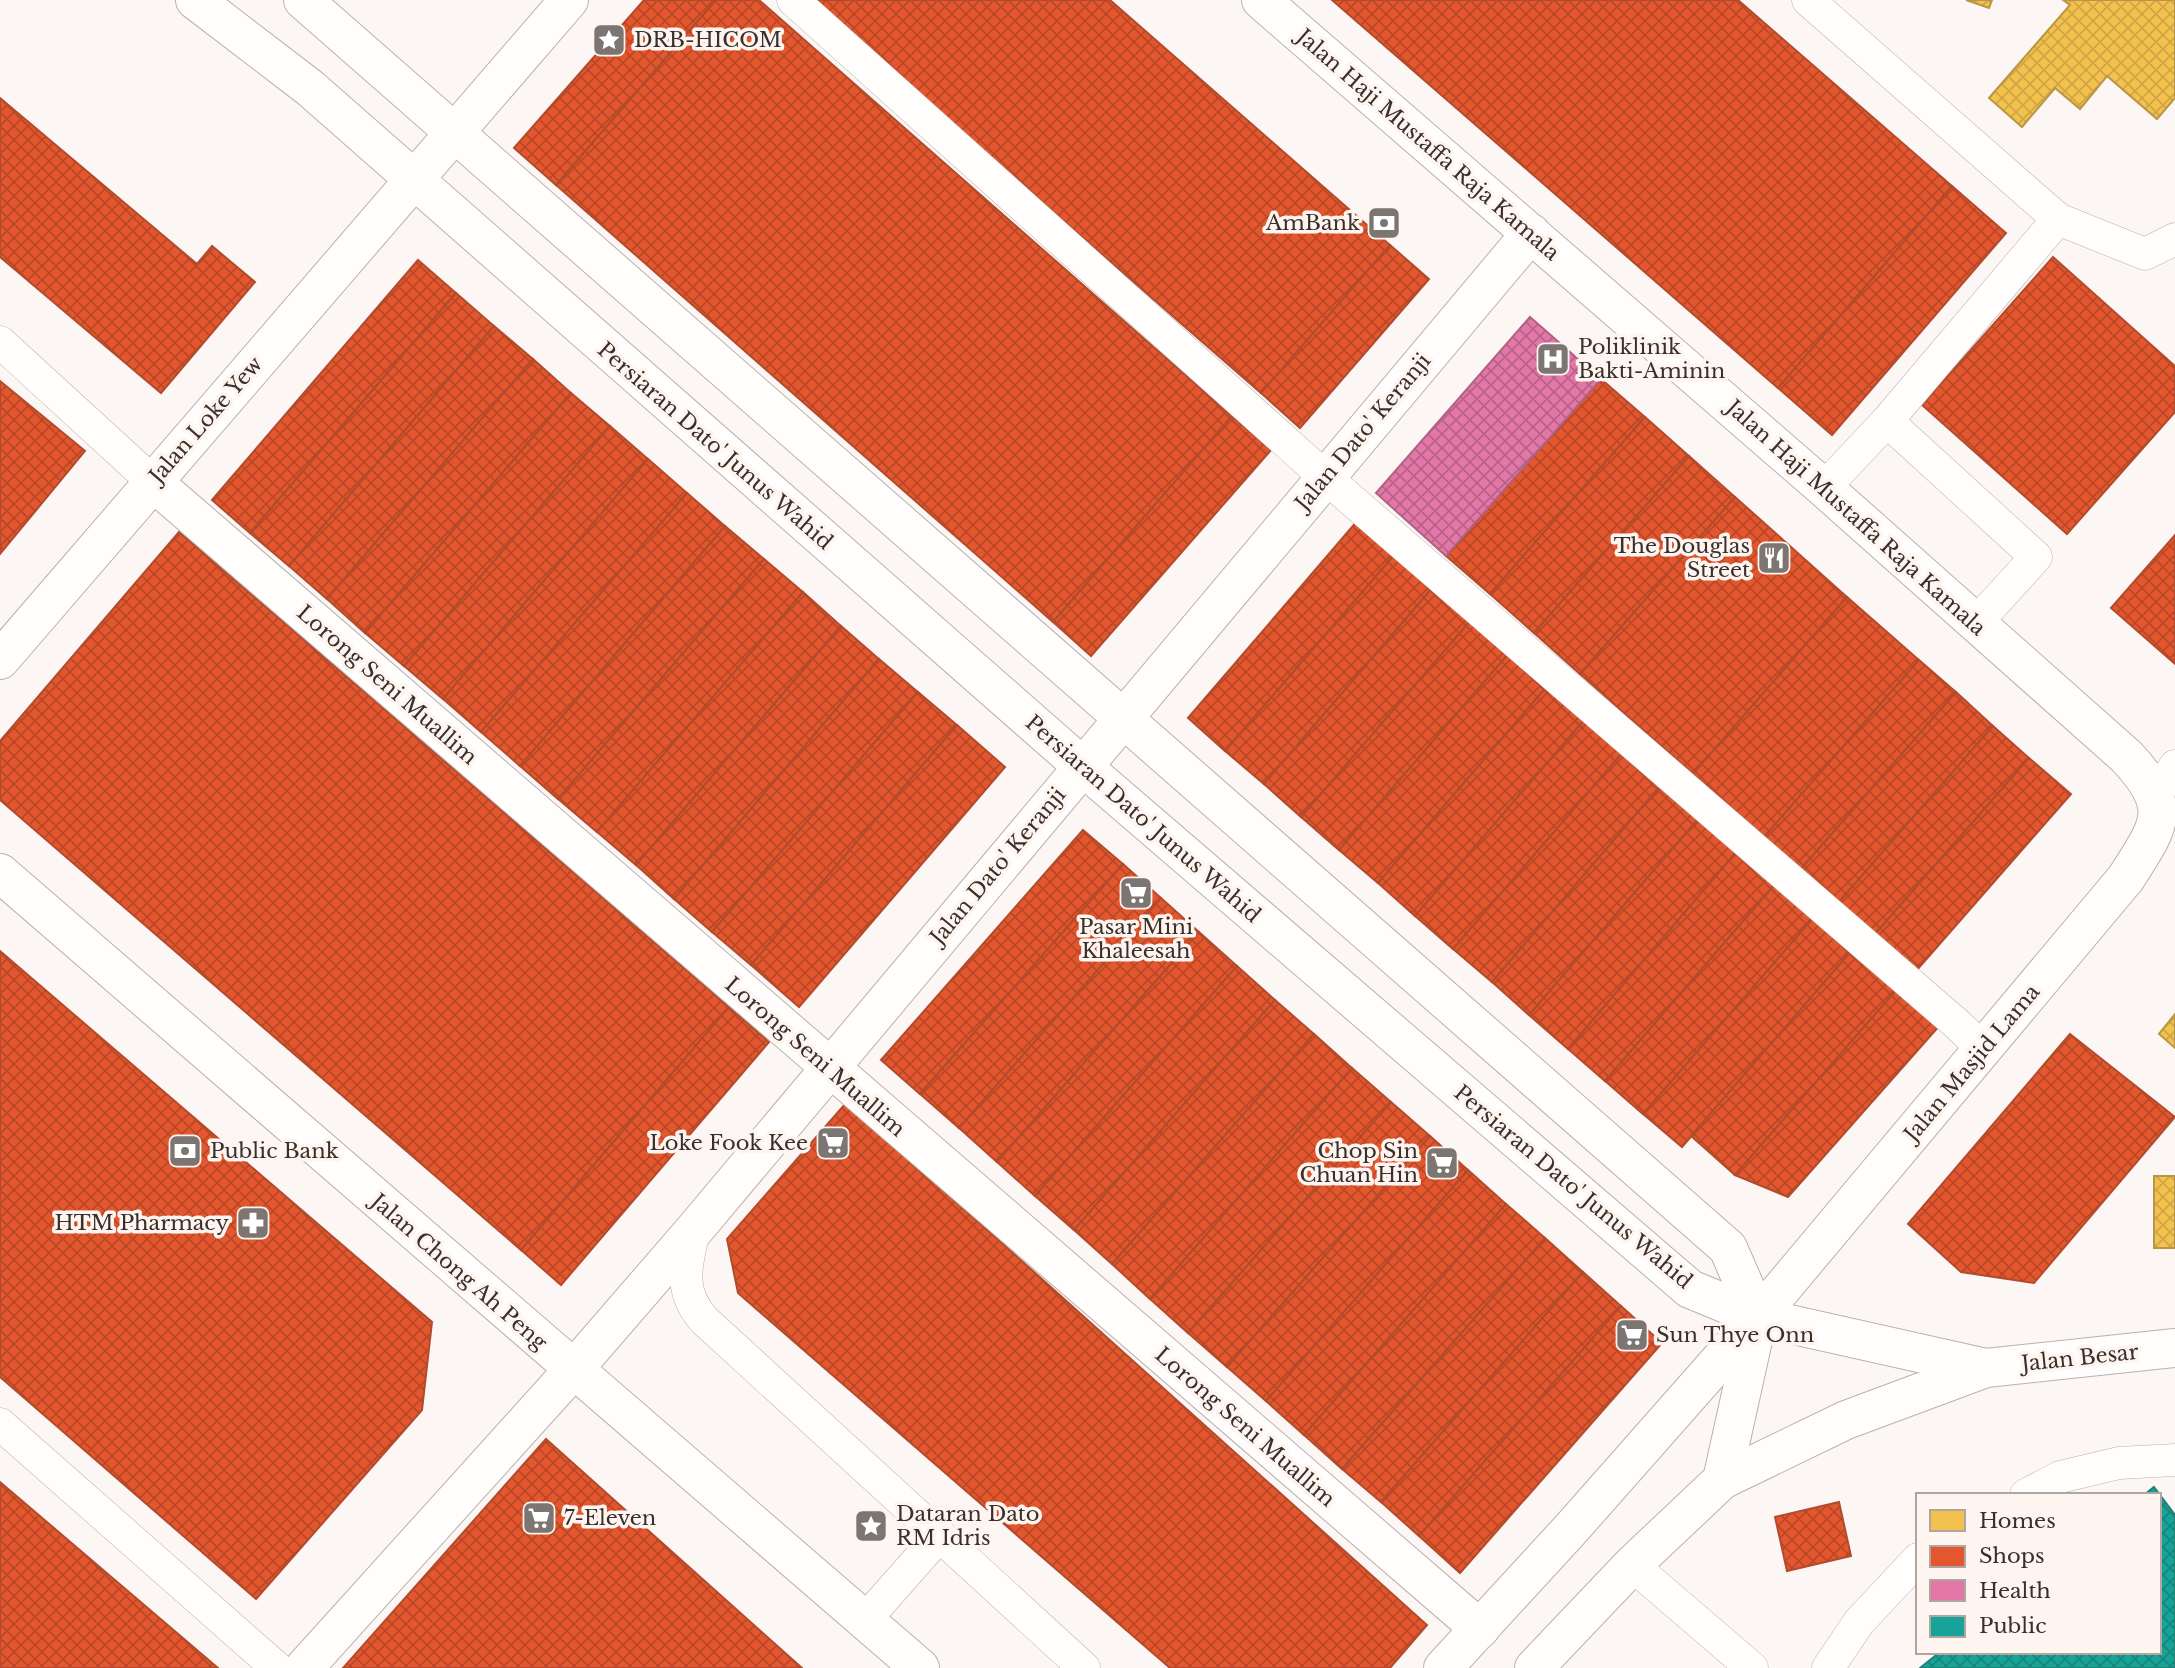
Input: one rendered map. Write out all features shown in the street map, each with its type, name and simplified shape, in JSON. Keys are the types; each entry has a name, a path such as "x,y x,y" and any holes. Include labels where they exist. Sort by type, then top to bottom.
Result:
{"street":[{"name":"Persiaran Dato' Junus Wahid","path":"195,0 310,88 1082,766 1690,1289 1758,1317 1986,1368"},
{"path":"303,0 1124,716 1728,1248 1758,1317 1722,1480"},
{"name":"Jalan Loke Yew","path":"0,660 569,0"},
{"name":"Jalan Haji Mustaffa Raja Kamala","path":"1261,0 1825,488 2127,757 2142,774 2166,781"},
{"name":"Jalan Dato' Keranji","path":"303,1668 573,1370 695,1229 1531,233"},
{"name":"Lorong Seni Muallim","path":"153,482 1479,1629"},
{"name":"Jalan Masjid Lama","path":"1443,1668 1570,1531 1758,1317 2126,878 2152,837 2166,781"},
{"name":"Jalan Chong Ah Peng","path":"0,873 920,1668"},
{"name":"Jalan Besar","path":"1986,1368 2175,1348"},
{"path":"1534,1668 1632,1565 1722,1480 1846,1420 1986,1368"}],"lane":[{"path":"793,0 1325,477 1983,1049"},
{"path":"1808,0 2058,219 2145,254 2175,239"},
{"path":"1825,488 1887,421 2058,219"},
{"path":"0,342 153,482"},
{"path":"1887,421 2036,557 1975,624"},
{"path":"695,1229 685,1269 691,1305 704,1320 1084,1668"},
{"path":"0,1423 277,1668"},
{"path":"2030,1493 2060,1477 2119,1463 2175,1460"},
{"path":"865,1620 940,1535"},
{"path":"1828,1668 1859,1622 1916,1561"},
{"path":"1632,1565 1752,1668"}],"building: Homes":[{"path":"1966,0 1992,0 1989,8"},
{"path":"2063,0 2175,0 2175,98 2157,119 2107,76 2080,109 2055,88 2022,127 1989,98 2070,5"},
{"path":"2175,1014 2175,1048 2159,1034"},
{"path":"2154,1176 2175,1176 2175,1248 2154,1248"}],"building: Shops":[{"path":"644,0 716,0 556,185 514,148"},
{"path":"716,0 759,0 1232,416 1053,622 556,185"},
{"path":"810,0 1110,0 1390,245 1261,393"},
{"path":"1332,0 1738,0 1952,186 1778,388"},
{"path":"0,98 197,264 212,246 255,282 161,393 0,257"},
{"path":"1952,186 2006,233 1832,435 1778,388"},
{"path":"1390,245 1429,279 1300,428 1261,393"},
{"path":"2053,257 2175,366 2175,412 2067,534 1922,405"},
{"path":"418,260 456,293 250,533 212,500"},
{"path":"456,293 494,326 289,566 250,533"},
{"path":"494,326 533,359 327,599 289,566"},
{"path":"533,359 571,393 365,633 327,599"},
{"path":"1601,379 1645,417 1490,594 1446,556"},
{"path":"0,381 85,451 0,554"},
{"path":"571,393 610,426 404,666 365,633"},
{"path":"1232,416 1271,450 1091,656 1053,622"},
{"path":"1645,417 1689,456 1534,633 1490,594"},
{"path":"610,426 648,459 443,699 404,666"},
{"path":"1689,456 1735,497 1580,674 1534,633"},
{"path":"648,459 687,493 481,732 443,699"},
{"path":"687,493 725,526 520,766 481,732"},
{"path":"1735,497 1847,597 1693,774 1580,674"},
{"path":"1358,520 1396,553 1225,751 1188,718"},
{"path":"725,526 764,559 558,799 520,766"},
{"path":"179,532 729,1007 521,1250 0,800 0,741"},
{"path":"2175,535 2175,664 2111,608"},
{"path":"1396,553 1434,586 1264,784 1225,751"},
{"path":"764,559 803,592 597,832 558,799"},
{"path":"1434,586 1472,619 1301,817 1264,784"},
{"path":"803,592 841,626 636,865 597,832"},
{"path":"1847,597 1919,660 1764,837 1693,774"},
{"path":"1472,619 1510,652 1339,850 1301,817"},
{"path":"841,626 879,659 674,899 636,865"},
{"path":"1510,652 1548,685 1378,883 1339,850"},
{"path":"879,659 918,692 712,932 674,899"},
{"path":"1919,660 1956,692 1801,869 1764,837"},
{"path":"1548,685 1586,718 1415,916 1378,883"},
{"path":"918,692 957,725 751,965 712,932"},
{"path":"1956,692 1993,726 1838,903 1801,869"},
{"path":"1586,718 1624,751 1453,949 1415,916"},
{"path":"957,725 1005,767 799,1007 751,965"},
{"path":"1993,726 2029,758 1875,934 1838,903"},
{"path":"1624,751 1662,784 1492,982 1453,949"},
{"path":"2029,758 2071,794 1916,971 1875,934"},
{"path":"1662,784 1700,817 1529,1015 1492,982"},
{"path":"1700,817 1738,850 1568,1049 1529,1015"},
{"path":"1083,830 1123,864 920,1094 881,1060"},
{"path":"1738,850 1776,883 1605,1081 1568,1049"},
{"path":"1123,864 1161,898 959,1128 920,1094"},
{"path":"1776,883 1815,916 1643,1114 1605,1081"},
{"path":"1161,898 1199,932 997,1162 959,1128"},
{"path":"1815,916 1853,949 1682,1147 1643,1114"},
{"path":"1199,932 1237,966 1035,1196 997,1162"},
{"path":"1853,949 1898,988 1735,1175 1691,1136"},
{"path":"0,951 432,1322 422,1410 256,1599 0,1377"},
{"path":"1237,966 1275,1000 1074,1230 1035,1196"},
{"path":"1898,988 1940,1025 1788,1197 1735,1175"},
{"path":"1275,1000 1314,1034 1112,1264 1074,1230"},
{"path":"729,1007 769,1042 561,1285 521,1250"},
{"path":"1314,1034 1352,1068 1150,1299 1112,1264"},
{"path":"2070,1034 2175,1117 2034,1283 1961,1272 1908,1224"},
{"path":"1352,1068 1391,1102 1188,1333 1150,1299"},
{"path":"1391,1102 1430,1136 1227,1367 1188,1333"},
{"path":"846,1103 1427,1625 1390,1668 1170,1668 738,1293 727,1239"},
{"path":"1430,1136 1468,1170 1266,1401 1227,1367"},
{"path":"1468,1170 1506,1204 1304,1435 1266,1401"},
{"path":"1506,1204 1545,1238 1342,1469 1304,1435"},
{"path":"1545,1238 1583,1272 1381,1502 1342,1469"},
{"path":"1583,1272 1621,1306 1419,1536 1381,1502"},
{"path":"1621,1306 1662,1343 1460,1573 1419,1536"},
{"path":"546,1439 802,1668 343,1668"},
{"path":"0,1482 218,1668 0,1668"},
{"path":"1839,1502 1851,1556 1787,1571 1775,1517"}],"building: Health":[{"path":"1530,317 1601,379 1446,556 1376,493"}],"building: Public":[{"path":"2154,1487 2158,1493 2146,1493"},
{"path":"2161,1496 2175,1515 2175,1668 1920,1668 1938,1654 2161,1654"}],"place":[{"name":"DRB-HICOM","path":"609,40"},
{"name":"AmBank","path":"1384,223"},
{"name":"Poliklinik Bakti-Aminin","path":"1553,359"},
{"name":"The Douglas Street","path":"1774,558"},
{"name":"Pasar Mini Khaleesah","path":"1136,893"},
{"name":"Loke Fook Kee","path":"833,1143"},
{"name":"Public Bank","path":"185,1151"},
{"name":"Chop Sin Chuan Hin","path":"1442,1163"},
{"name":"HTM Pharmacy","path":"253,1223"},
{"name":"Sun Thye Onn","path":"1632,1335"},
{"name":"7-Eleven","path":"539,1518"},
{"name":"Dataran Dato RM Idris","path":"871,1526"}]}
